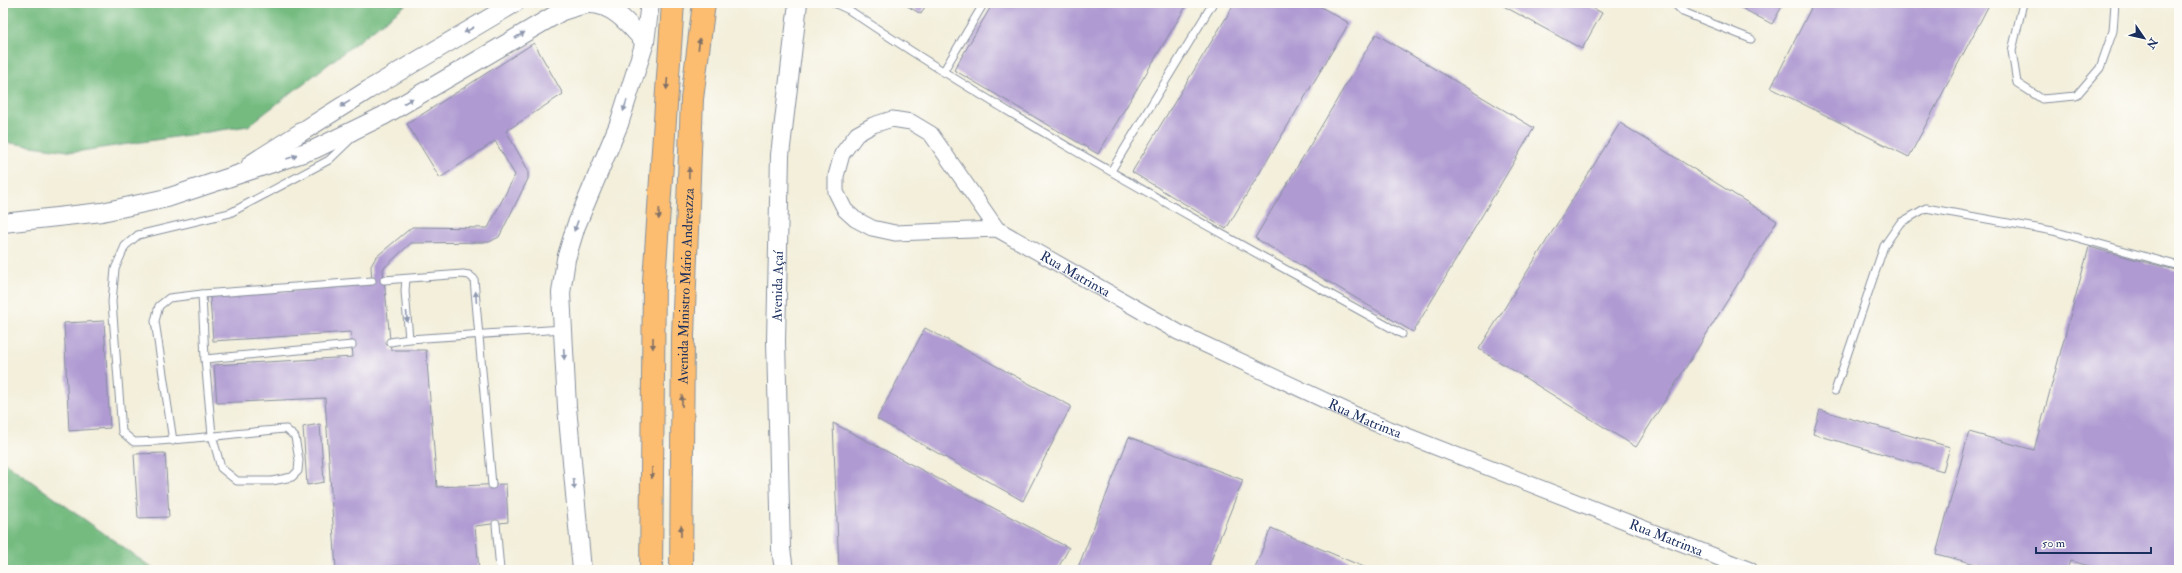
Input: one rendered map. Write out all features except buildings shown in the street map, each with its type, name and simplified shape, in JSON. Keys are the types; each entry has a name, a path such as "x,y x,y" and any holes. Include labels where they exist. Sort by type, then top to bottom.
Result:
{"main road":[{"name":"Avenida Ministro Mário Andreazza","path":"651,570 654,281 673,3"},
{"name":"Avenida Ministro Mário Andreazza","path":"681,570 683,336 692,99 704,3"}],"street":[{"path":"228,180 368,90 515,3"},
{"path":"582,570 567,407 561,293 566,258 576,226 619,124 645,42 650,3"},
{"name":"Avenida Açaí","path":"784,570 781,549 776,341 780,163 798,3"},
{"path":"3,222 102,212 167,198 228,180 315,149 383,116 561,7 590,4 604,6 620,15 645,42"},
{"path":"368,90 383,116"},
{"name":"Rua Matrinxa","path":"997,229 895,233 872,228 845,210 836,192 836,176 842,154 857,134 873,126 892,119 911,122 931,134 997,229 1178,332 1355,415 1750,570"}],"lane":[{"path":"834,3 849,10 943,72 1112,171 1402,334"},
{"path":"943,72 984,3"},
{"path":"1112,171 1213,3"},
{"path":"1674,3 1683,12 1751,39"},
{"path":"2023,3 2012,50 2017,83 2042,99 2076,96 2100,68 2113,31 2115,3"},
{"path":"202,294 205,359 212,435 221,468 238,480 272,481 292,477 298,471 299,460 295,437 286,429 212,435 173,441 134,442 122,432 112,302 115,268 124,246 138,235 230,213 329,160 349,142 360,127"},
{"path":"1835,391 1884,246 1900,223 1926,208 2053,231 2179,266"},
{"path":"384,280 469,275 476,285 492,485"},
{"path":"406,279 405,290 409,339"},
{"path":"173,441 155,321 159,306 169,298 202,294 372,281"},
{"path":"390,342 409,339 479,336 563,329"},
{"path":"205,359 352,345"},
{"path":"496,524 500,570"}],"green space":[{"path":"3,3 408,3 248,126 75,152 3,142"},
{"path":"3,461 155,570 3,570"}]}
